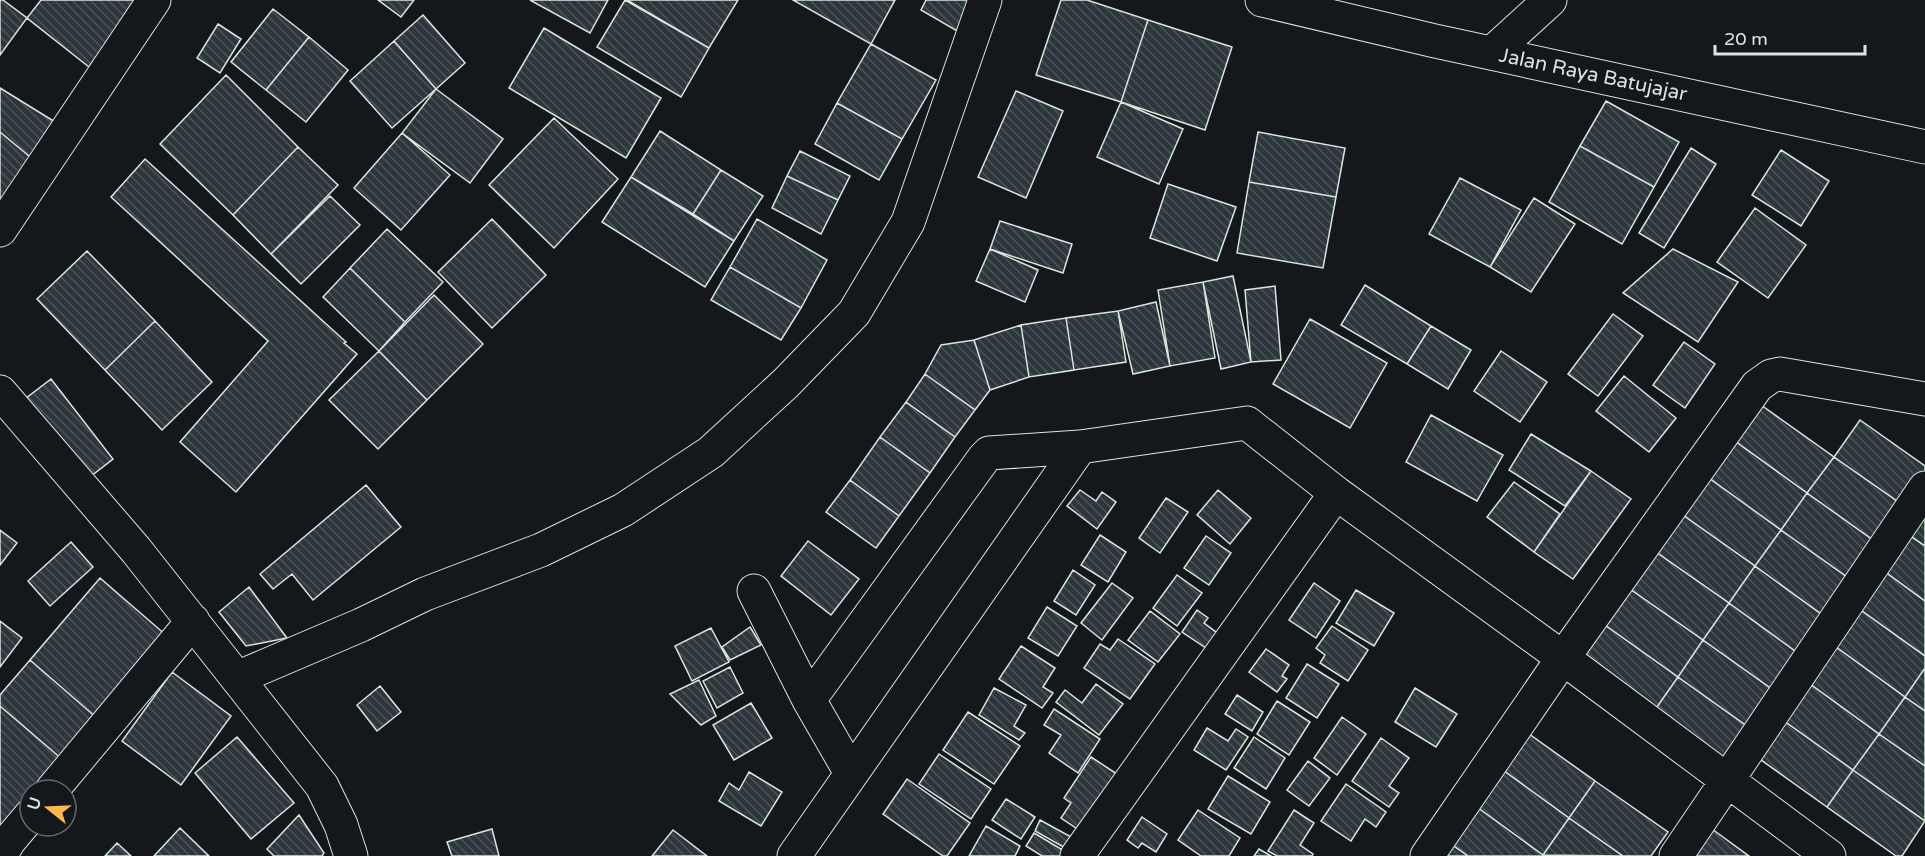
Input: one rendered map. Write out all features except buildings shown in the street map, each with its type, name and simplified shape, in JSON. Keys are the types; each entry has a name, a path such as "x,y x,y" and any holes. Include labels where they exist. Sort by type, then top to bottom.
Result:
{"main road":[{"path":"0,230 154,0"},
{"path":"237,678 425,594 541,550 623,510 711,452 786,383 854,313 908,222 985,0"},
{"name":"Jalan Raya Batujajar","path":"1262,0 1492,53 1925,147"},
{"path":"1492,53 1550,0"},
{"path":"1427,856 1563,658 1757,386 1771,375 1780,374 1925,399"},
{"path":"0,392 136,550 322,786 341,825 351,856"},
{"path":"809,700 984,458 993,453 1080,447 1247,423 1336,493 1829,856"},
{"path":"794,856 1080,447"},
{"path":"1676,856 1925,488"},
{"path":"1077,856 1336,493"},
{"path":"754,591 809,700 850,773"},
{"path":"62,778 193,621"},
{"path":"0,856 18,830"}]}
